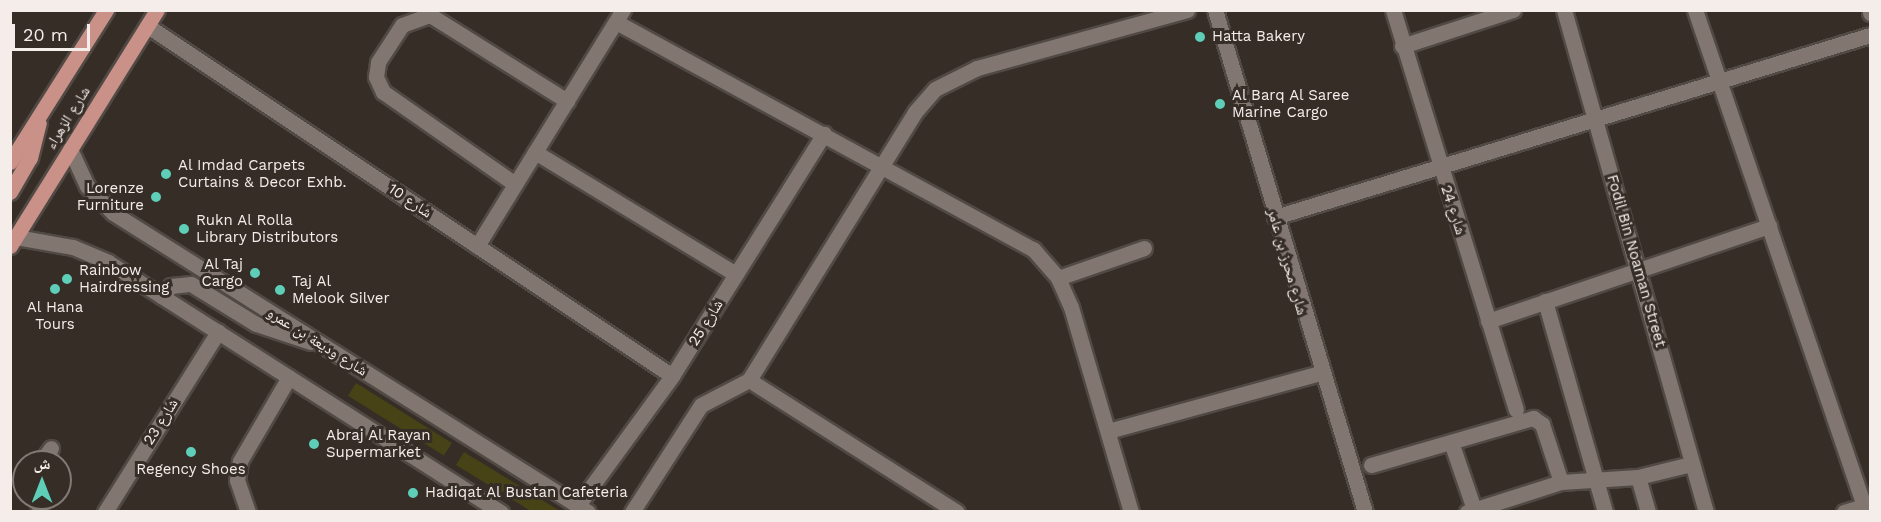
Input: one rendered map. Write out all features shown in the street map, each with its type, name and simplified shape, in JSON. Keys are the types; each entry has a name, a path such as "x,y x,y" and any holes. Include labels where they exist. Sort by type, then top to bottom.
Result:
{"main road":[{"name":"شارع الزهراء","path":"10,162 106,10"},
{"name":"شارع الزهراء","path":"13,241 157,10"},
{"path":"10,192 30,159 41,114"}],"street":[{"path":"632,512 701,405 749,381 881,165 924,100 948,80 1186,10"},
{"name":"شارع محرز بن عامر","path":"1215,10 1320,373 1365,512"},
{"name":"شارع 24","path":"1393,10 1439,167 1516,409"},
{"path":"1402,46 1513,10"},
{"name":"Fodil Bin Noaman Street","path":"1564,10 1594,119 1641,269 1691,464 1706,512"},
{"path":"1695,10 1867,505 1844,512"},
{"path":"515,184 388,97 376,77 378,62 402,25 430,15 567,101"},
{"path":"477,246 620,16 824,134 1017,238 1058,278 1108,431 1131,512"},
{"name":"شارع 10","path":"148,26 672,376"},
{"path":"1275,217 1870,35"},
{"name":"شارع 25","path":"583,508 672,376 824,134"},
{"name":"شارع وديعة بن عمرو","path":"70,149 87,186 113,213 583,508"},
{"path":"535,152 736,274"},
{"path":"1488,321 1769,226"},
{"path":"13,241 91,254 501,512"},
{"path":"1058,278 1144,248"},
{"path":"161,296 171,286 191,284 256,324 322,344"},
{"path":"1545,301 1605,512"},
{"name":"شارع 23","path":"105,512 218,332"},
{"path":"1108,431 1320,373"},
{"path":"248,512 237,480 240,461 289,377"},
{"path":"749,381 957,512"},
{"path":"1371,465 1537,418 1561,482"},
{"path":"1451,442 1470,510 1561,482 1595,477 1638,477 1691,464"},
{"path":"1638,477 1648,512"}],"shaded area":[{"path":"356,383 452,443 444,456 348,396"},
{"path":"464,452 560,511 531,511 456,465"}],"place":[{"name":"Hatta Bakery","path":"1200,37"},
{"name":"Al Barq Al Saree Marine Cargo","path":"1220,104"},
{"name":"Al Imdad Carpets Curtains & Decor Exhb.","path":"166,174"},
{"name":"Lorenze Furniture","path":"156,197"},
{"name":"Rukn Al Rolla Library Distributors","path":"184,229"},
{"name":"Al Taj Cargo","path":"255,273"},
{"name":"Rainbow Hairdressing","path":"67,279"},
{"name":"Al Hana Tours","path":"55,289"},
{"name":"Taj Al Melook Silver","path":"280,290"},
{"name":"Abraj Al Rayan Supermarket","path":"314,444"},
{"name":"Regency Shoes","path":"191,452"},
{"name":"Hadiqat Al Bustan Cafeteria","path":"413,493"}]}
